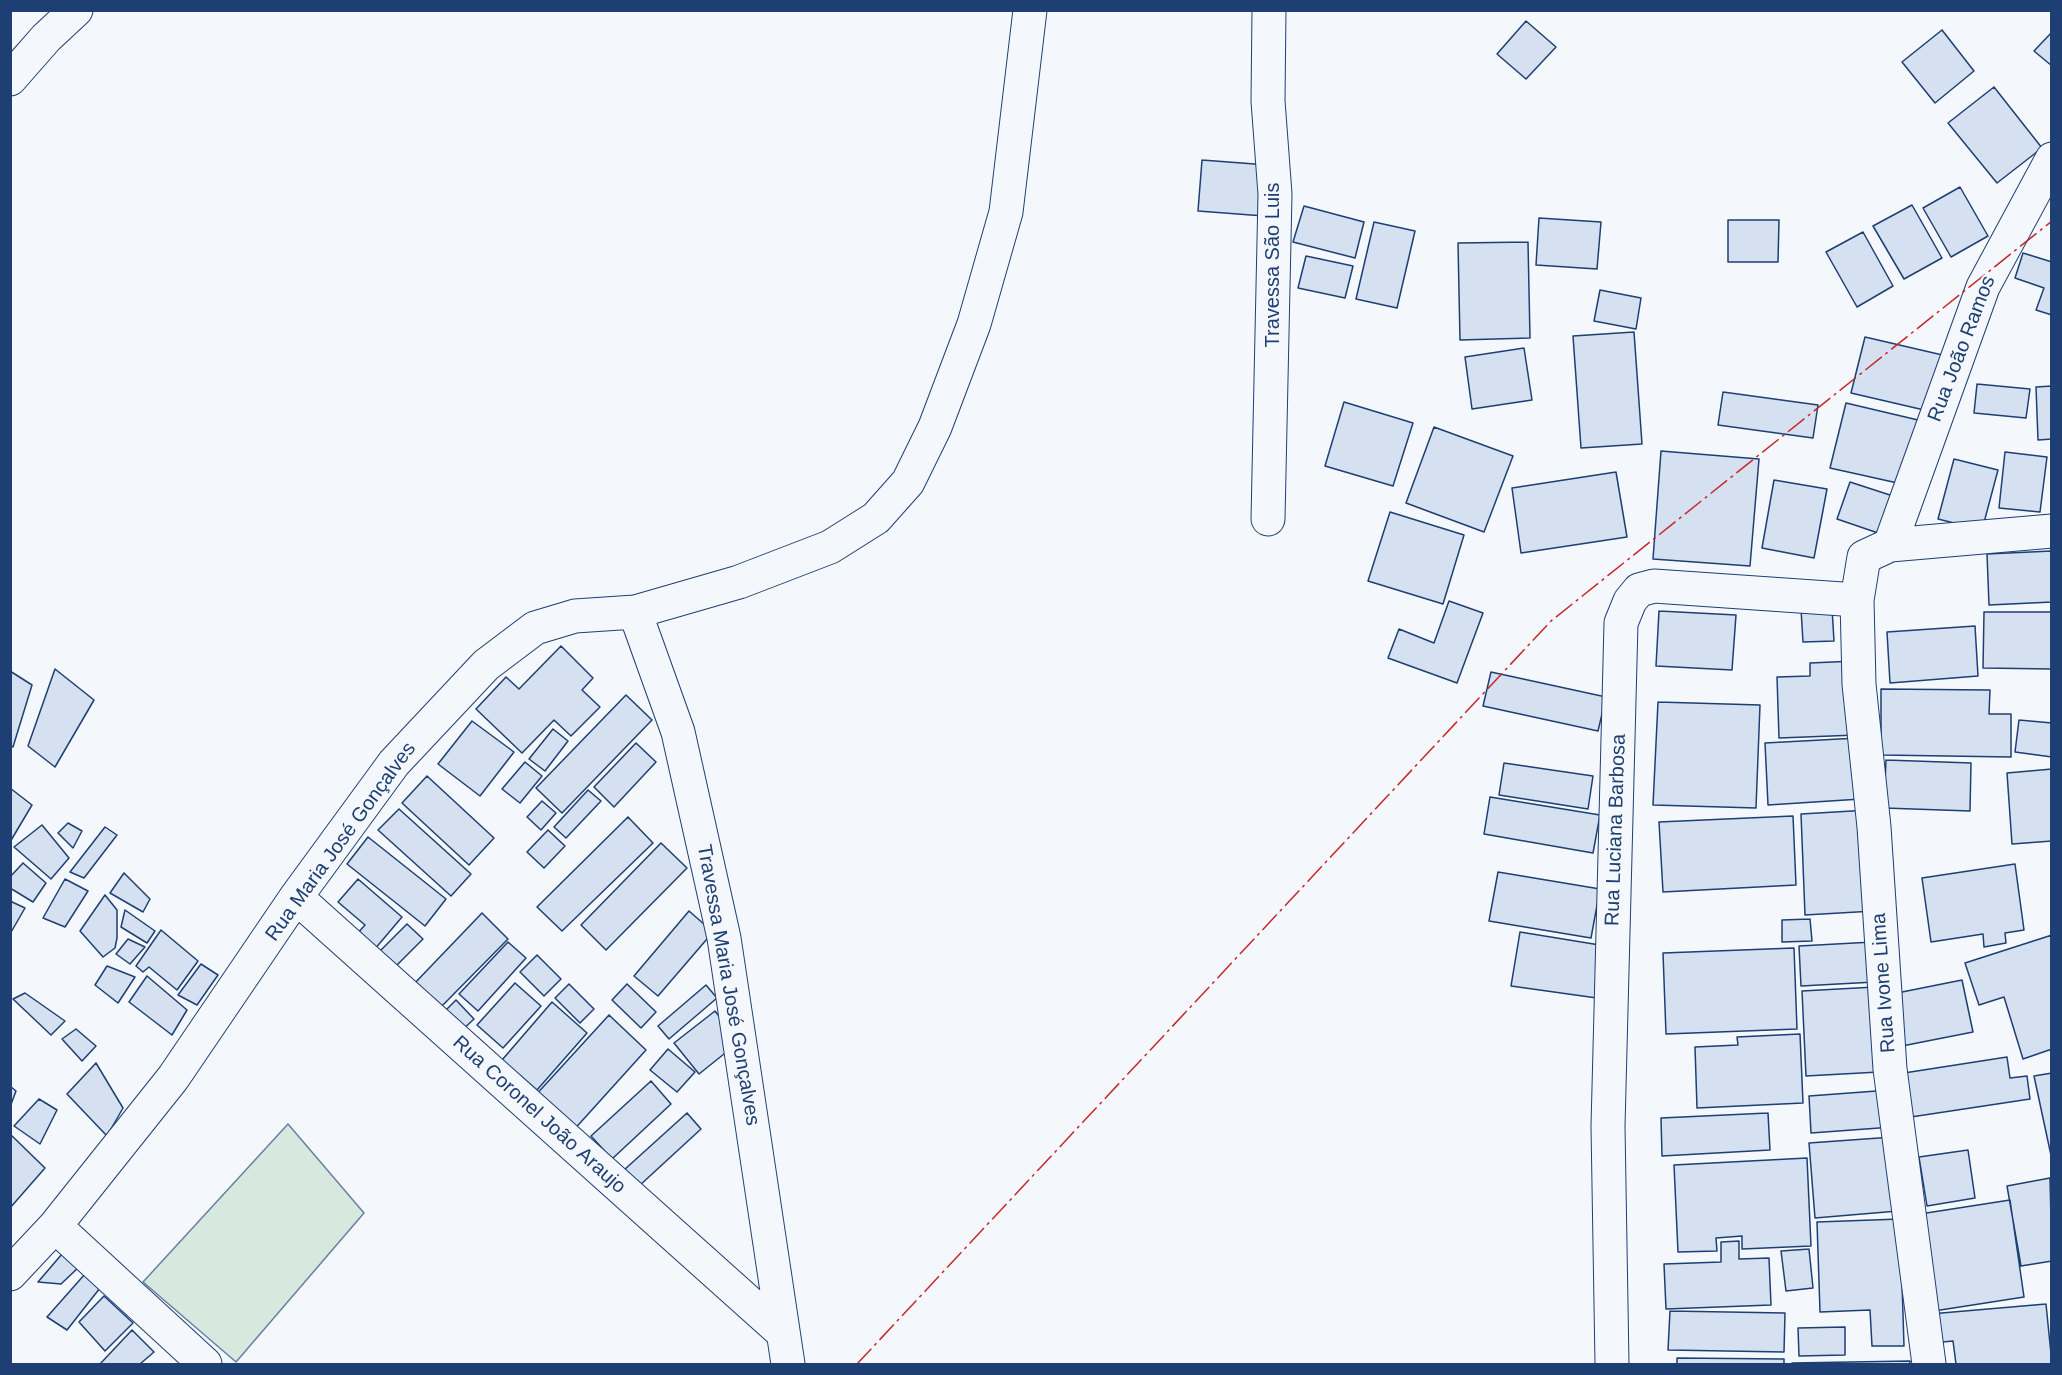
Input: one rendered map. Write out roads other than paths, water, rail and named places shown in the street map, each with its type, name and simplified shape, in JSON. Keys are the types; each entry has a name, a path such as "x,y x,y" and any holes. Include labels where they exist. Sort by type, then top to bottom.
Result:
{"street":[{"path":"10,79 46,38 76,10"},
{"name":"Rua Maria José Gonçalves","path":"10,1274 55,1226 173,1078 296,897 394,763 486,665 535,628 575,616 635,612 739,582 830,547 876,518 908,482 935,428 974,324 1006,212 1030,10"},
{"name":"Travessa São Luis","path":"1268,519 1275,194 1268,101 1269,10"},
{"name":"Rua João Ramos","path":"1890,545 1983,287 2052,159"},
{"path":"1857,600 1864,557 1890,545 2052,531"},
{"name":"Rua Luciana Barbosa","path":"1612,1365 1608,1126 1621,623 1630,602 1639,590 1654,586 1857,600"},
{"name":"Rua Ivone Lima","path":"1857,600 1859,684 1874,827 1890,1069 1929,1365"},
{"name":"Travessa Maria José Gonçalves","path":"635,612 678,732 724,938 788,1365"},
{"name":"Rua Coronel João Araujo","path":"296,897 783,1333"},
{"path":"55,1226 205,1365"}]}
